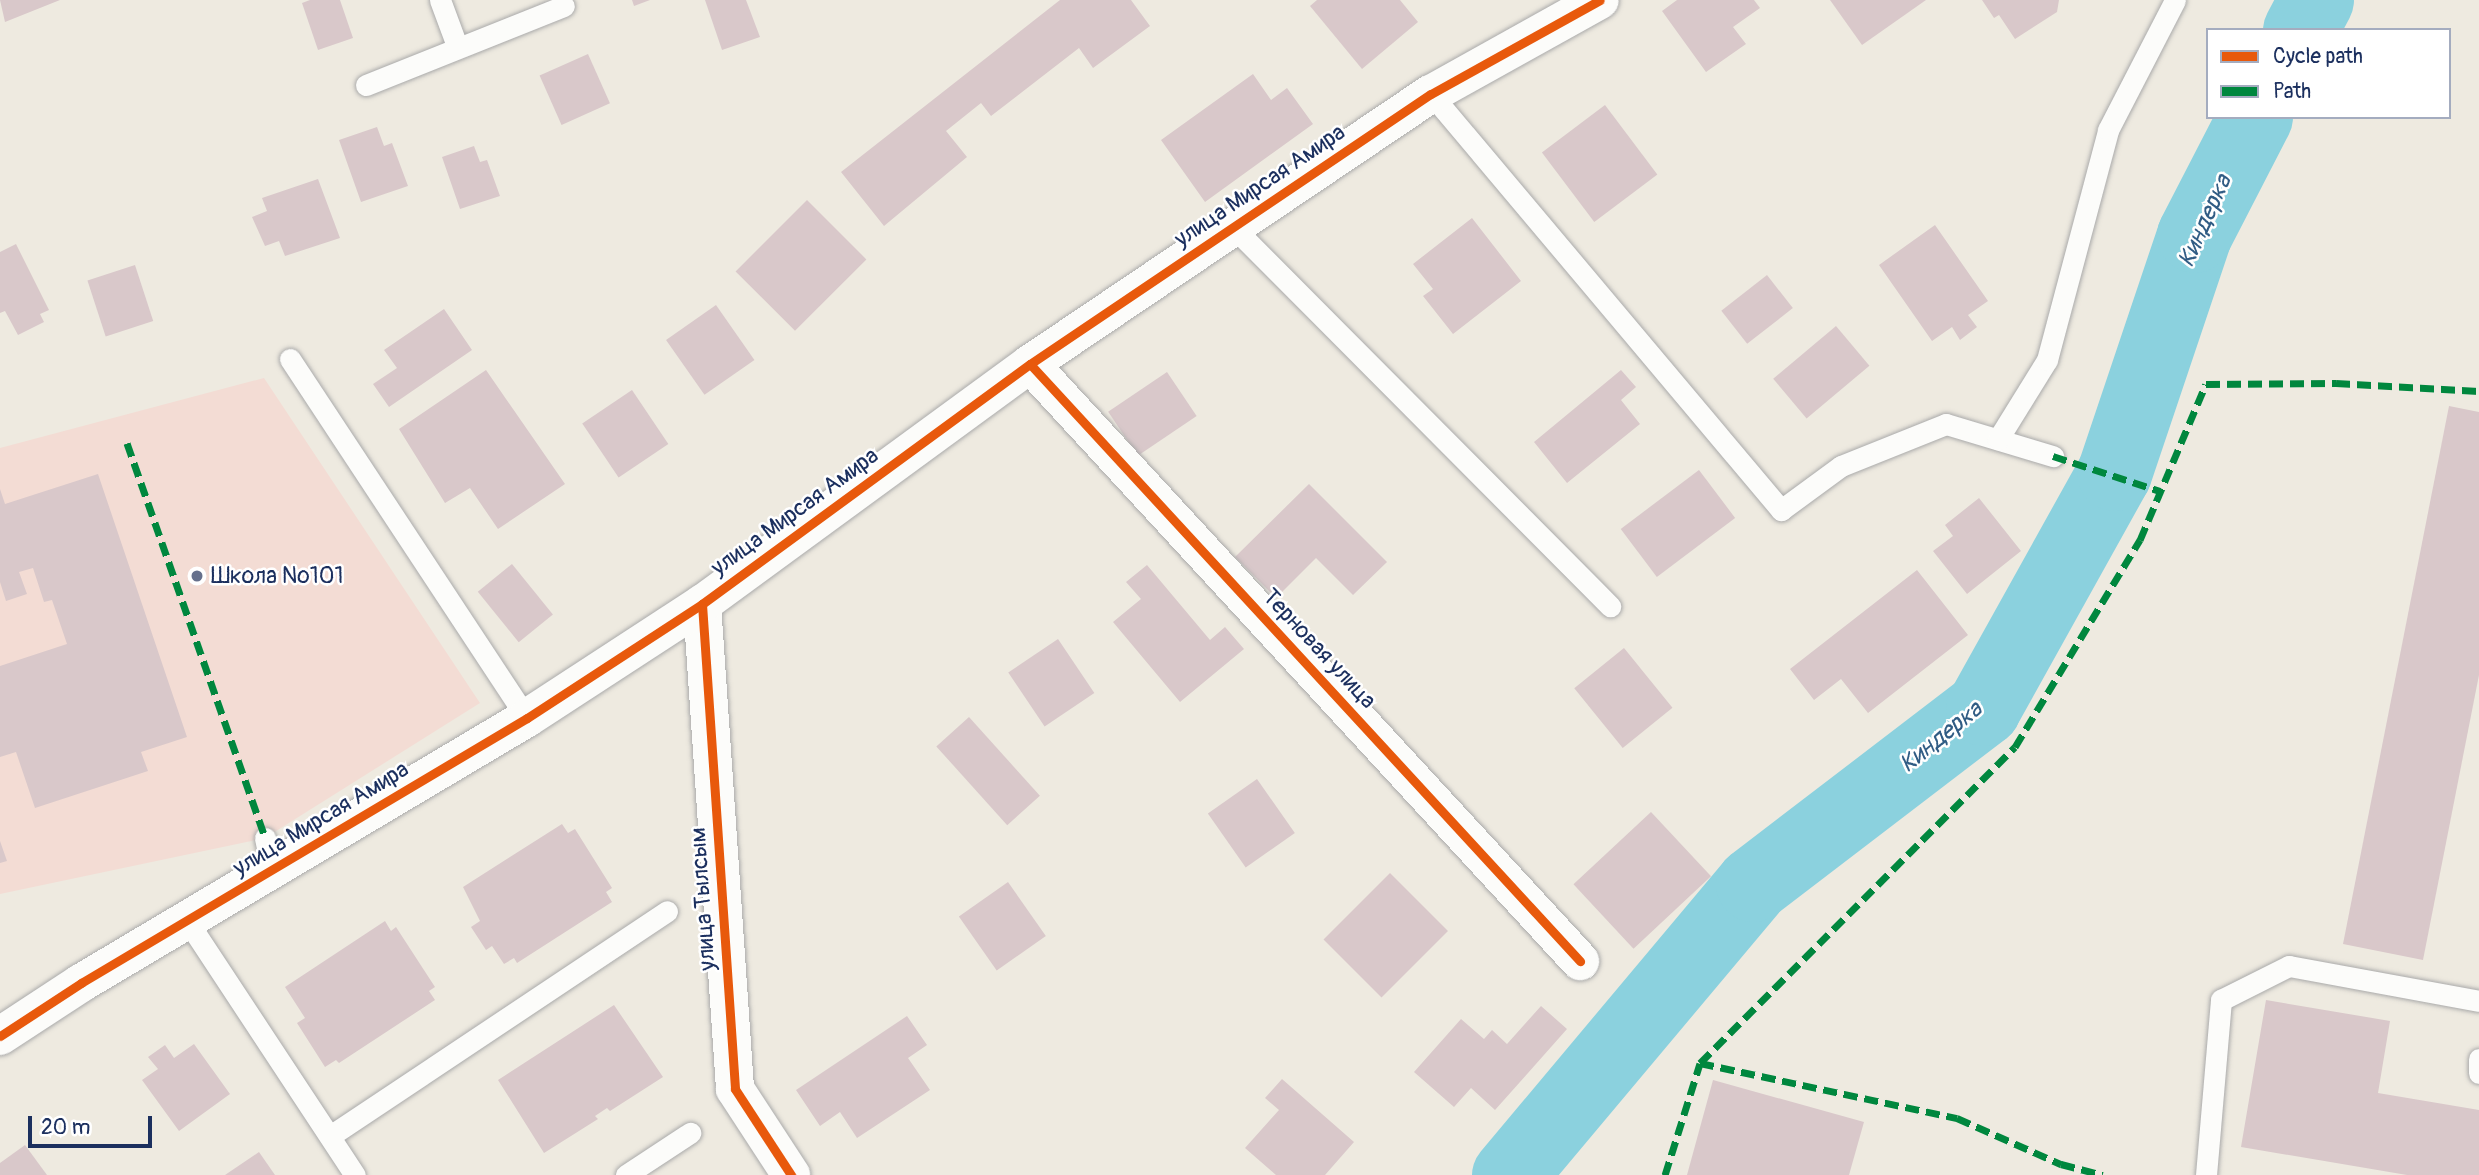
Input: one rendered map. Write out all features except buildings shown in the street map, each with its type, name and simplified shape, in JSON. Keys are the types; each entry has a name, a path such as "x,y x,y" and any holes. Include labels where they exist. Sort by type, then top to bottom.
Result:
{"street":[{"name":"улица Мирсая Амира","path":"0,1036 188,922 268,855 527,718 702,604 1030,364 1432,94 1546,13 1600,0"},
{"name":"Терновая улица","path":"1030,364 1580,961"},
{"name":"улица Тылсым","path":"702,604 735,1088 792,1175"}],"lane":[{"path":"440,0 457,47"},
{"path":"1998,439 2047,360 2108,130 2175,0"},
{"path":"366,85 564,6"},
{"path":"1432,94 1781,510 1841,466 1946,424 2053,456"},
{"path":"1233,227 1610,606"},
{"path":"290,359 527,718"},
{"path":"330,1136 667,911"},
{"path":"188,922 355,1175"},
{"path":"2206,1175 2221,1000 2289,966 2479,1001"},
{"path":"2479,1059 2479,1073"},
{"path":"626,1175 690,1133"}],"shaded area":[{"name":"Школа №101","path":"264,378 480,703 265,838 0,894 0,448"}],"waterway":[{"name":"Киндерка","path":"2301,28 2316,0"},
{"name":"Киндерка","path":"1509,1175 1753,884 1983,708 2114,473 2194,235 2254,119"}],"marked path":[{"path":"1700,1063 2015,747 2140,540 2206,384 2336,383 2479,391"},
{"path":"127,443 265,838"},
{"path":"2053,456 2160,491"},
{"path":"1665,1175 1700,1063 1957,1118 2061,1164 2103,1175"}],"cycle path":[{"path":"0,1036 81,983 527,718 702,604 1030,364 1431,94 1600,0"},
{"path":"1030,364 1580,961"},
{"path":"702,604 735,1089 791,1175"}],"place":[{"name":"Школа №101","path":"197,576"}]}
